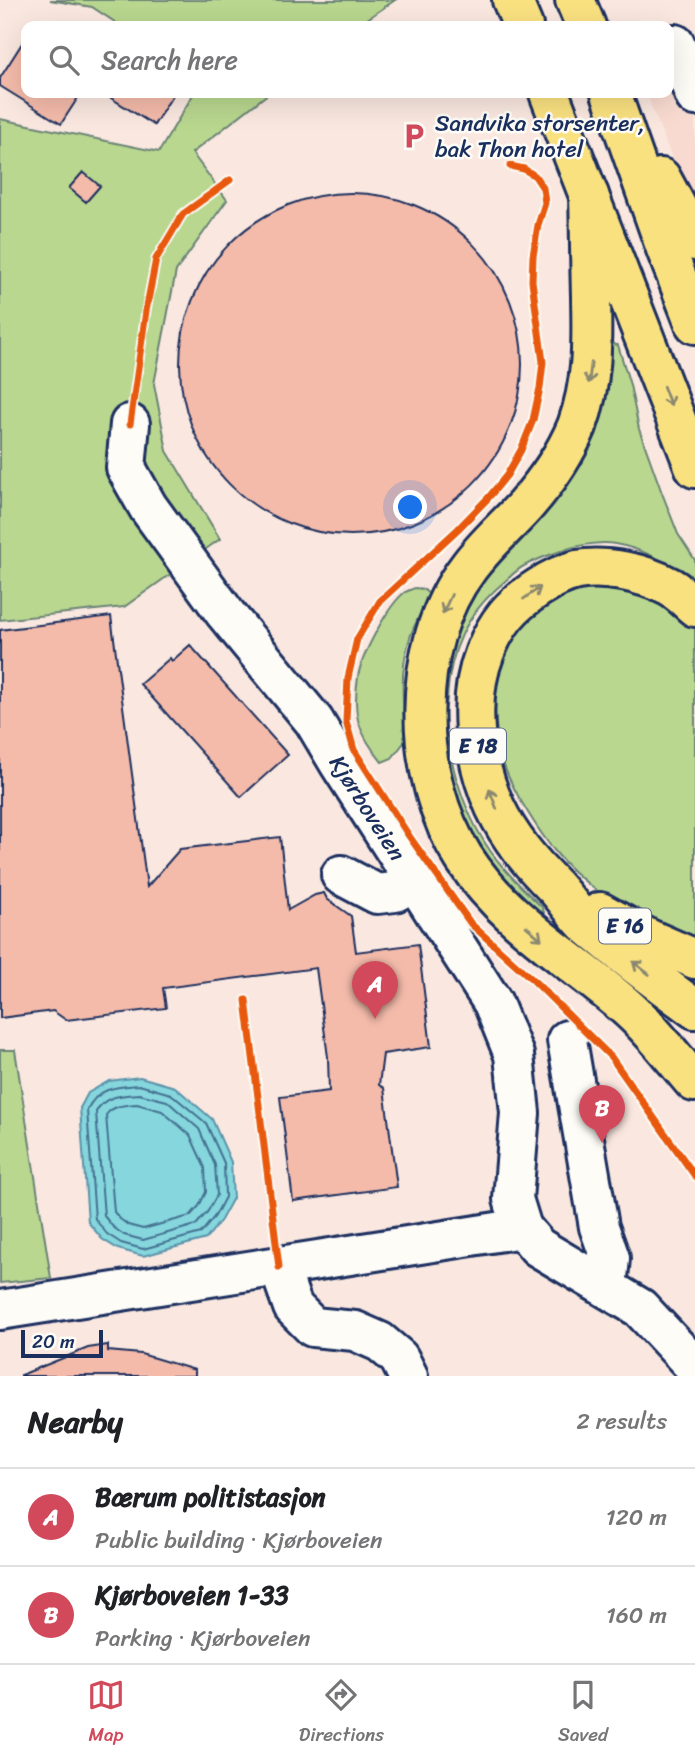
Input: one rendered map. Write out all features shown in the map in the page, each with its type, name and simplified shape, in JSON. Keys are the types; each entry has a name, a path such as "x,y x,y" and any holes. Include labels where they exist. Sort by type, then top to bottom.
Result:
{"highway":[{"path":"512,0 521,21"},
{"path":"575,0 584,21"},
{"name":"E 18","path":"551,98 695,468"},
{"path":"615,98 648,171 695,324"},
{"path":"648,171 695,241"},
{"name":"E 18","path":"589,195 592,348 590,378 576,427 563,454 532,497 488,543 456,585 434,636 426,695 425,729 429,764 449,831 484,886 533,933 624,1006 649,1029 695,1080"},
{"name":"E 18","path":"695,607 672,588 628,572 577,570 554,579 528,595 506,614 484,653 474,695 475,722 484,776 506,829 522,852 584,922 695,1009"},
{"name":"E 16","path":"556,889 649,939 695,959"}],"street":[{"path":"679,44 695,96"},
{"name":"Kjørboveien","path":"130,424 126,468 148,507 225,613 314,721 338,763 493,1003 514,1055 520,1113 513,1199 522,1228"},
{"path":"341,875 377,894 395,892 414,881"},
{"path":"567,1040 599,1227 610,1258 607,1287"},
{"path":"0,1310 522,1228 538,1247 640,1308 695,1367"},
{"path":"279,1267 293,1307 313,1327 355,1331 380,1342 399,1358 408,1376"}],"shaded area":[{"path":"695,51 695,216 648,98 674,98 674,57"}],"green space":[{"path":"50,0 395,0 364,21 113,21 92,7"},
{"path":"191,98 263,98 192,153 227,200 176,271 154,384 167,451 220,539 124,607 0,620 0,119 159,152"},
{"path":"613,344 618,345 639,429 662,493 678,534 695,560 695,584 658,559 615,544 578,546 541,558 516,572 479,607 462,634 449,681 445,716 447,738 463,797 490,851 542,907 544,912 540,914 486,861 468,831 442,755 439,680 470,593 592,436 606,394 610,349"},
{"path":"603,585 630,589 667,606 695,628 695,944 635,918 573,871 534,823 511,782 502,759 495,706 504,658 515,636 531,617 551,601 580,588"},
{"path":"415,588 423,589 430,595 413,629 404,665 406,740 392,758 382,762 368,742 358,720 358,677 364,657 383,619 405,592"},
{"path":"0,1050 15,1050 51,1278 0,1283"}],"water":[{"path":"140,1077 175,1087 212,1119 231,1162 233,1198 206,1239 143,1256 118,1249 102,1239 88,1222 80,1108 88,1093 109,1081"}],"building":[{"path":"21,45 21,98 78,98 61,124 0,86 0,78"},
{"path":"111,98 171,98 154,125"},
{"path":"83,172 100,186 86,202 69,188"},
{"path":"351,193 384,196 416,206 446,222 472,243 493,269 509,299 519,331 522,364 519,397 509,429 493,459 472,485 446,506 416,522 384,532 351,535 318,532 286,522 256,506 230,485 209,459 193,429 183,397 180,364 183,331 193,299 209,269 230,243 256,222 286,206 318,196"},
{"path":"111,616 147,887 180,849 280,837 288,910 324,893 327,899 351,916 356,952 418,944 431,1047 383,1054 379,1085 384,1088 397,1187 293,1201 280,1097 329,1091 328,1057 316,968 163,988 166,1008 66,1020 53,1011 0,1018 0,630"},
{"path":"190,645 288,755 241,797 140,684"},
{"path":"108,1345 108,1351 141,1354 195,1370 195,1376 21,1376 88,1348"}],"cycle path":[{"path":"510,166 524,169 535,176 543,188 545,203 533,256 532,281 543,362 533,420 507,475 489,497 380,601 357,639 348,678 346,721 354,750 409,836 471,924 611,1057 695,1176"},
{"path":"130,424 156,259 183,214 230,180"},
{"path":"246,1000 279,1267"}],"place":[{"name":"Sandvika storsenter, bak Thon hotel","path":"414,136"},
{"name":"Bærum politistasjon","path":"375,1019"},
{"name":"Kjørboveien 1-33","path":"602,1143"}]}
